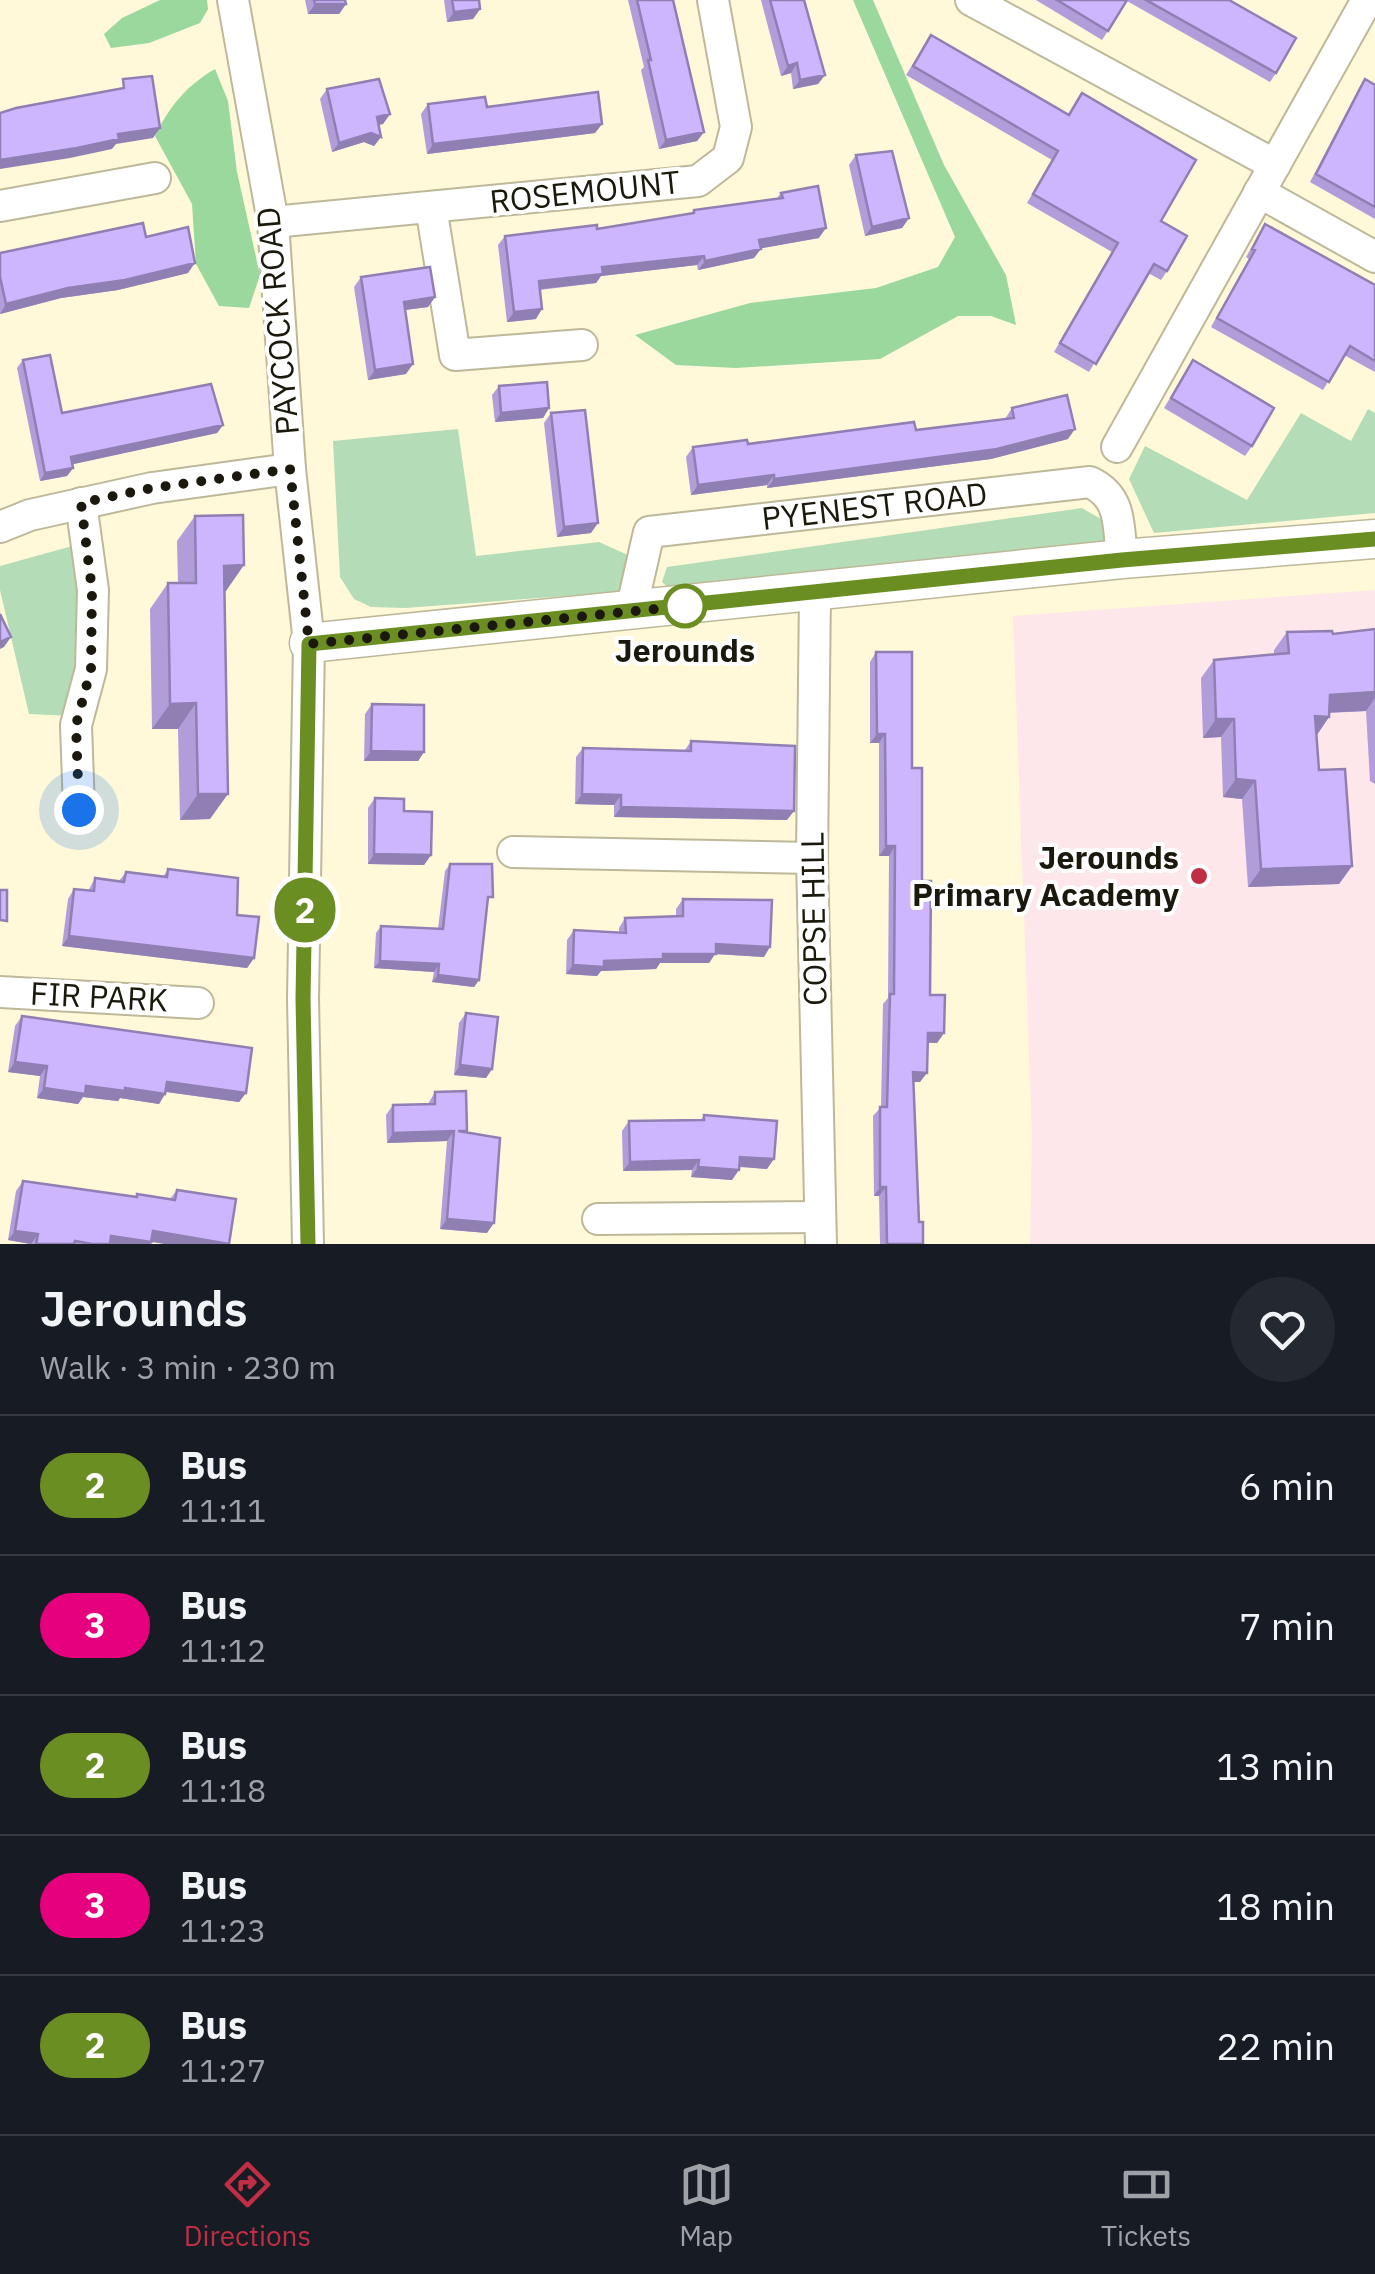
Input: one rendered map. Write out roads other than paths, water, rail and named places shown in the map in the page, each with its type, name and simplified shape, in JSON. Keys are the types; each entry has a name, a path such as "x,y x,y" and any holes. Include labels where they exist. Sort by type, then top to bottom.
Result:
{"street":[{"name":"PAYCOCK ROAD","path":"233,0 273,222 290,469 309,644 303,999 308,1244"},
{"name":"ROSEMOUNT","path":"273,222 698,181 728,158 736,127 713,0"},
{"path":"971,0 1274,165"},
{"path":"1118,447 1367,0"},
{"path":"0,206 155,178"},
{"path":"1260,192 1375,258"},
{"path":"431,207 455,355 582,344"},
{"path":"0,526 30,514 81,503 290,469"},
{"name":"PYENEST ROAD","path":"631,611 649,532 1090,482 1107,490 1115,506 1122,560"},
{"path":"79,810 76,725 91,669 92,590 81,503"},
{"path":"309,644 1122,560 1375,539"},
{"name":"COPSE HILL","path":"815,593 812,858 821,1230"},
{"path":"513,852 812,858"},
{"name":"FIR PARK","path":"0,992 198,1003"},
{"path":"598,1219 821,1230"}],"place":[{"name":"Jerounds","path":"685,606"},
{"name":"Jerounds Primary Academy","path":"1199,876"}]}
